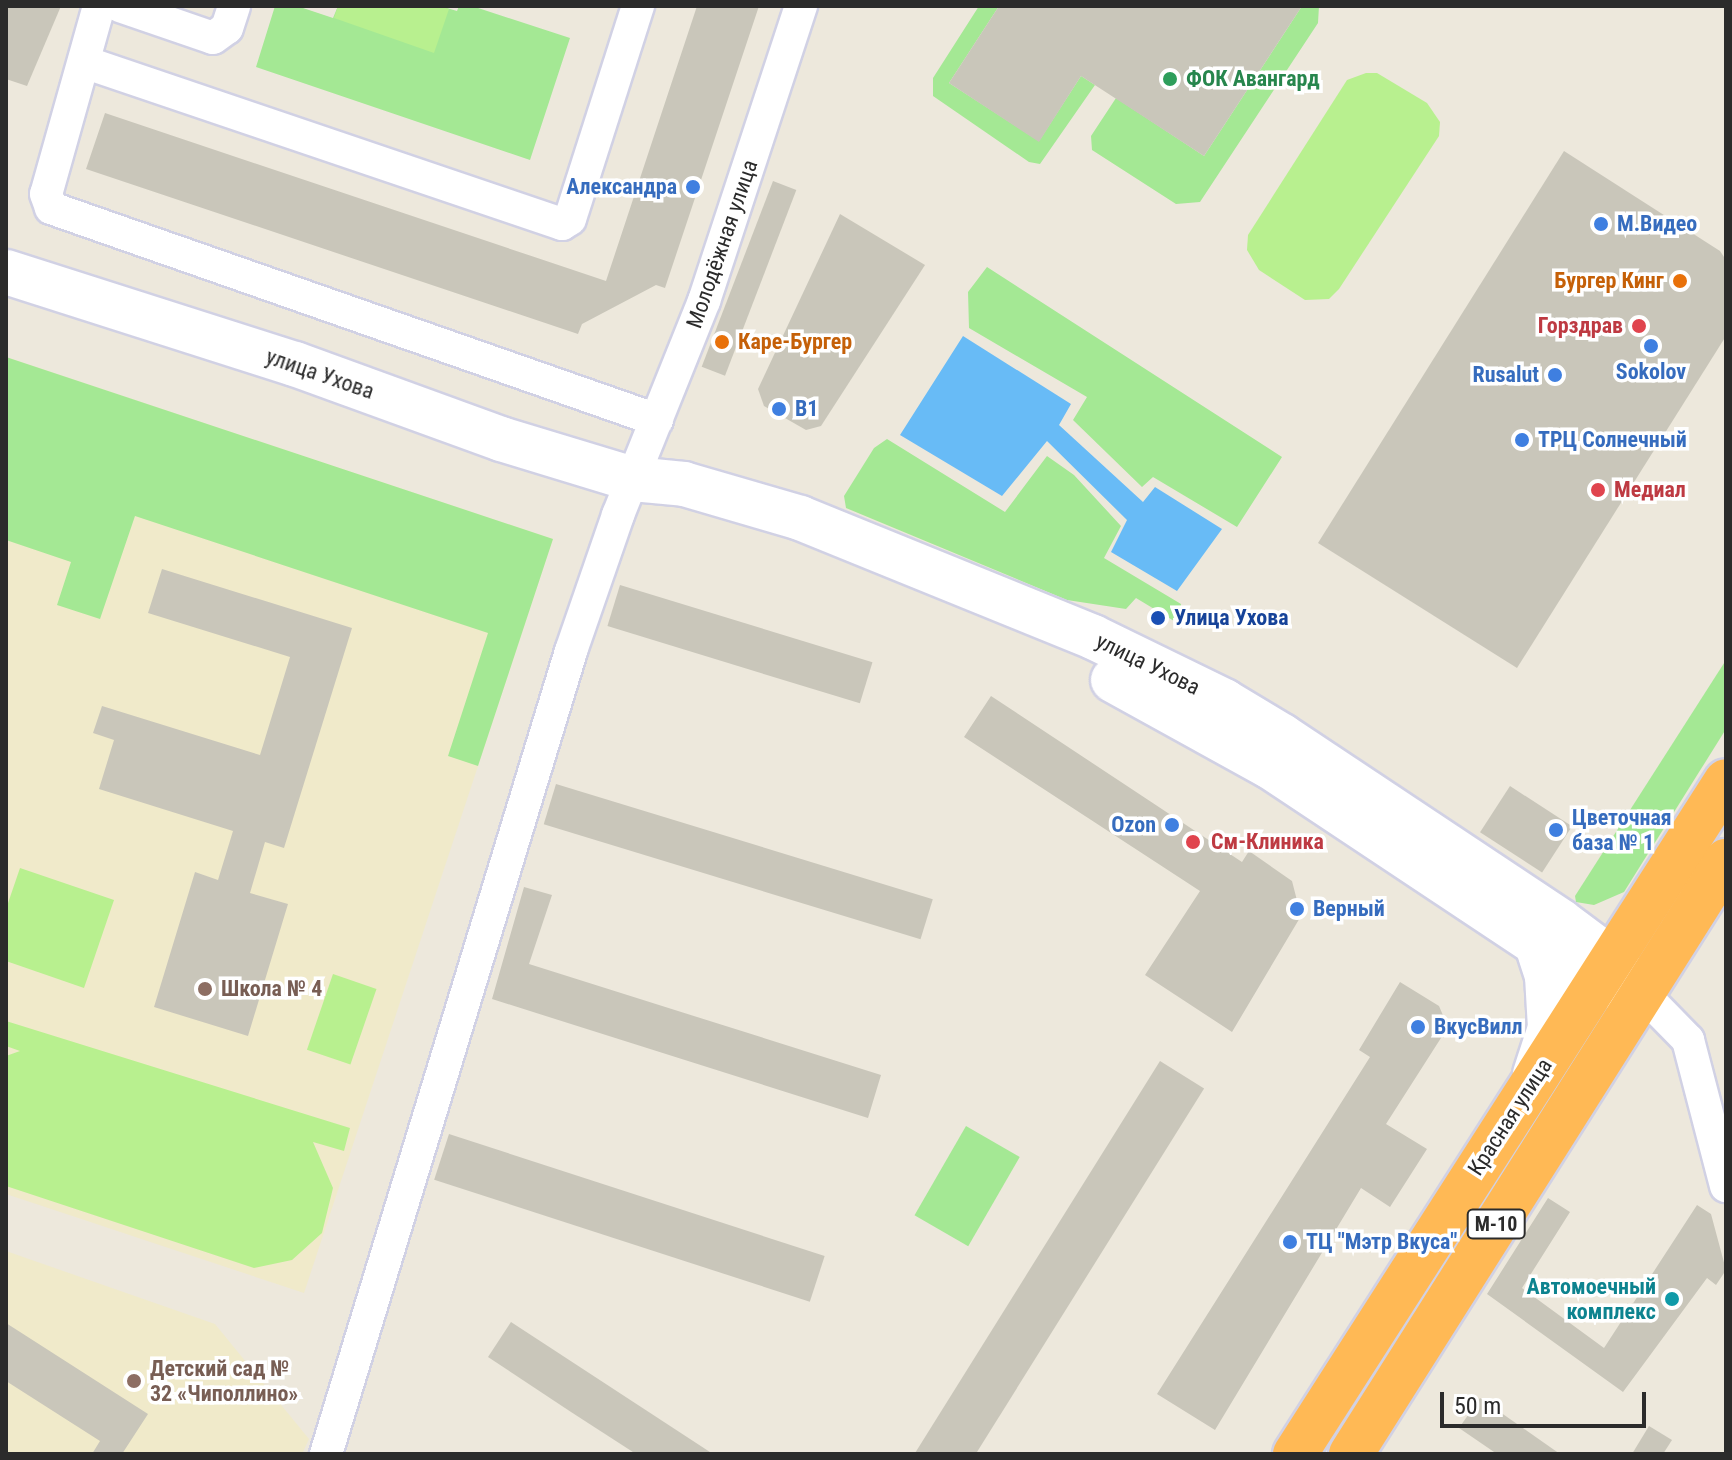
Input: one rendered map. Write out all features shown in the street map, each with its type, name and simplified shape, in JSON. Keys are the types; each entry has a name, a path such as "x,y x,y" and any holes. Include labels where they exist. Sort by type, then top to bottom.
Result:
{"highway":[{"name":"Красная улица","path":"1295,1454 1726,781"},
{"name":"Красная улица","path":"1351,1454 1726,861"}],"street":[{"path":"99,6 46,194 58,213 657,420"},
{"path":"120,6 213,38 227,28 234,6"},
{"path":"84,62 562,224 570,219 638,6"},
{"name":"Молодёжная улица","path":"326,1454 506,850 633,479 704,301 801,6"},
{"name":"улица Ухова","path":"6,272 633,479 684,484 800,518 1093,637 1235,708 1548,933 1603,971 1642,993"},
{"path":"1532,1083 1550,1028 1548,933 1605,919 1655,891"},
{"path":"1642,993 1688,1040 1726,1186"}],"shaded area":[{"name":"Школа № 4","path":"6,357 553,539 304,1293 6,1194"},
{"name":"Детский сад № 32 «Чиполлино»","path":"6,1251 215,1324 309,1439 302,1454 6,1454"}],"green space":[{"path":"275,6 297,6 333,18 338,6 440,6 457,11 459,6 472,6 570,38 530,160 256,67"},
{"path":"338,6 440,6 449,9 434,53 334,18"},
{"path":"979,6 999,6 949,83 1039,141 1081,76 1095,85 1040,164 1029,162 933,96 933,78"},
{"path":"1302,6 1319,6 1318,23 1200,202 1176,204 1092,150 1091,136 1116,98 1204,156"},
{"path":"1366,73 1377,73 1427,103 1440,122 1439,136 1339,289 1329,299 1305,300 1259,270 1247,250 1248,235 1347,80"},
{"path":"987,267 1282,457 1237,527 1153,477 1142,487 1073,420 1087,397 969,328 968,292"},
{"path":"6,357 553,539 478,766 448,756 488,633 135,516 100,619 57,605 71,562 6,540"},
{"path":"887,439 1005,512 1047,456 1074,475 1121,526 1104,558 1181,604 1179,624 1136,598 1126,609 1067,600 846,508 844,496 874,448"},
{"path":"1726,660 1726,729 1624,892 1594,905 1576,902 1575,896"},
{"path":"20,868 114,900 84,988 6,961 6,909"},
{"path":"333,974 376,989 350,1065 307,1050"},
{"path":"6,1021 350,1128 344,1151 313,1142 333,1188 322,1233 292,1260 254,1268 6,1186 6,1056 20,1051 6,1046"},
{"path":"966,1126 1020,1157 968,1246 914,1215"}],"water":[{"path":"963,336 1071,404 1059,425 1143,502 1155,487 1222,529 1177,591 1111,552 1127,520 1047,441 1002,496 900,435"}],"building":[{"path":"6,6 61,6 27,86 6,79"},
{"path":"697,6 759,6 665,288 656,285 582,324 578,334 86,169 105,113 606,281"},
{"name":"ФОК Авангард","path":"999,6 1302,6 1204,156 1081,76 1039,142 949,83"},
{"name":"ТРЦ Солнечный","path":"1564,151 1720,251 1726,260 1726,336 1517,668 1318,543"},
{"path":"773,181 796,190 725,376 702,367"},
{"path":"840,214 925,265 821,426 806,430 764,406 758,389"},
{"path":"162,569 352,628 284,848 265,842 250,893 288,904 248,1036 154,1007 195,872 218,880 233,831 99,789 114,740 93,733 102,706 260,755 290,657 148,613"},
{"path":"620,585 872,662 860,703 607,626"},
{"path":"991,696 1242,862 1249,851 1292,881 1301,916 1232,1032 1145,975 1200,891 964,737"},
{"path":"556,784 933,899 921,939 544,824"},
{"path":"1510,786 1572,826 1542,872 1480,832"},
{"path":"524,887 552,895 529,964 881,1075 868,1118 492,999"},
{"name":"ТЦ \"Мэтр Вкуса\"","path":"1400,982 1439,1006 1448,1027 1386,1124 1427,1149 1390,1207 1361,1188 1215,1430 1157,1394 1370,1057 1359,1050"},
{"path":"1160,1061 1204,1089 976,1454 914,1454"},
{"path":"449,1134 825,1256 810,1302 434,1180"},
{"path":"1548,1198 1570,1212 1522,1288 1604,1348 1697,1205 1711,1214 1726,1270 1716,1285 1707,1278 1623,1392 1487,1294"},
{"path":"511,1322 713,1454 636,1454 571,1412 488,1357"},
{"path":"6,1323 148,1414 122,1454 92,1454 100,1441 6,1381"},
{"path":"1480,1398 1560,1454 1497,1454 1459,1428"},
{"path":"1649,1426 1672,1440 1663,1454 1632,1454"}],"place":[{"name":"ФОК Авангард","path":"1170,79"},
{"name":"Александра","path":"693,187"},
{"name":"М.Видео","path":"1601,224"},
{"name":"Бургер Кинг","path":"1680,281"},
{"name":"Горздрав","path":"1639,326"},
{"name":"Каре-Бургер","path":"722,342"},
{"name":"Sokolov","path":"1651,346"},
{"name":"Rusalut","path":"1555,375"},
{"name":"В1","path":"779,409"},
{"name":"ТРЦ Солнечный","path":"1522,440"},
{"name":"Медиал","path":"1598,490"},
{"name":"Улица Ухова","path":"1158,618"},
{"name":"Ozon","path":"1172,825"},
{"name":"Цветочная база № 1","path":"1556,830"},
{"name":"См-Клиника","path":"1193,842"},
{"name":"Верный","path":"1297,909"},
{"name":"Школа № 4","path":"205,989"},
{"name":"ВкусВилл","path":"1418,1027"},
{"name":"ТЦ \"Мэтр Вкуса\"","path":"1290,1242"},
{"name":"Автомоечный комплекс","path":"1672,1299"},
{"name":"Детский сад № 32 «Чиполлино»","path":"134,1381"}]}
